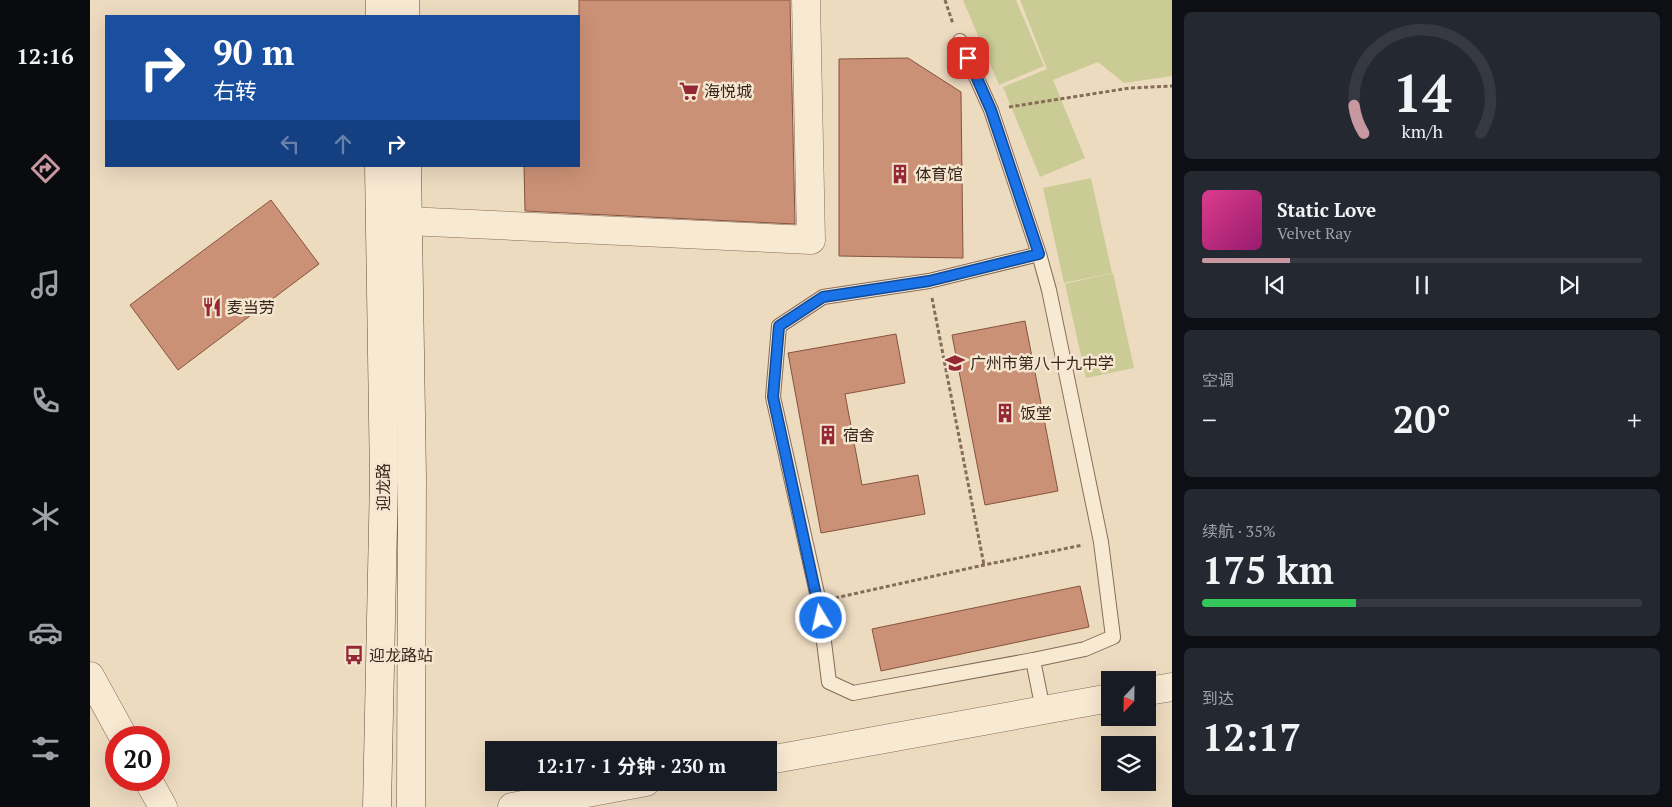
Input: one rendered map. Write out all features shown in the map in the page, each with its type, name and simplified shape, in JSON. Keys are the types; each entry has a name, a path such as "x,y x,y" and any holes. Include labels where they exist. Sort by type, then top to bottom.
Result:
{"street":[{"path":"380,0 380,15"},
{"path":"405,0 405,15"},
{"path":"407,221 811,240 806,0"},
{"name":"迎龙路","path":"377,807 384,479 380,167"},
{"name":"迎龙路","path":"407,167 412,477 411,807"},
{"path":"90,676 117,726"},
{"path":"1156,690 1172,687"},
{"path":"777,759 1101,700"},
{"path":"155,791 164,807"},
{"path":"512,807 598,791"}],"lane":[{"path":"960,41 991,110 1039,254 1049,290 1101,542 1113,637 1085,649 853,693 829,682 819,602 773,397 779,326 823,297 929,281 1039,254"},
{"path":"1033,660 1042,710"}],"path":[{"path":"945,0 960,41"},
{"path":"991,110 1130,88 1172,86"},
{"path":"929,281 984,565"},
{"path":"819,602 984,565 1101,542"}],"green space":[{"path":"963,0 1016,0 1044,66 999,85"},
{"path":"1020,0 1172,0 1172,76 1124,83 1098,62 1053,80 1085,158 1040,177 1003,87 1047,69"},
{"path":"1091,178 1112,273 1064,283 1043,188"},
{"path":"1113,273 1134,368 1086,378 1065,284"}],"building":[{"name":"海悦城","path":"579,0 790,0 795,224 525,211 524,167 580,167"},
{"name":"体育馆","path":"908,58 961,92 963,258 839,256 839,59"},
{"path":"271,200 319,264 178,370 130,305"},
{"name":"饭堂","path":"1025,321 1058,491 985,505 952,335"},
{"name":"宿舍","path":"896,334 905,383 845,394 862,485 918,475 925,514 821,533 788,353"},
{"path":"1080,586 1089,627 881,671 872,629"}],"place":[{"name":"海悦城","path":"689,91"},
{"name":"体育馆","path":"900,174"},
{"name":"麦当劳","path":"212,307"},
{"name":"广州市第八十九中学","path":"955,363"},
{"name":"饭堂","path":"1005,413"},
{"name":"宿舍","path":"828,435"},
{"name":"迎龙路站","path":"354,655"}],"route":[{"path":"821,618 773,397 779,326 823,297 929,281 1039,254 991,110 968,58"}]}
